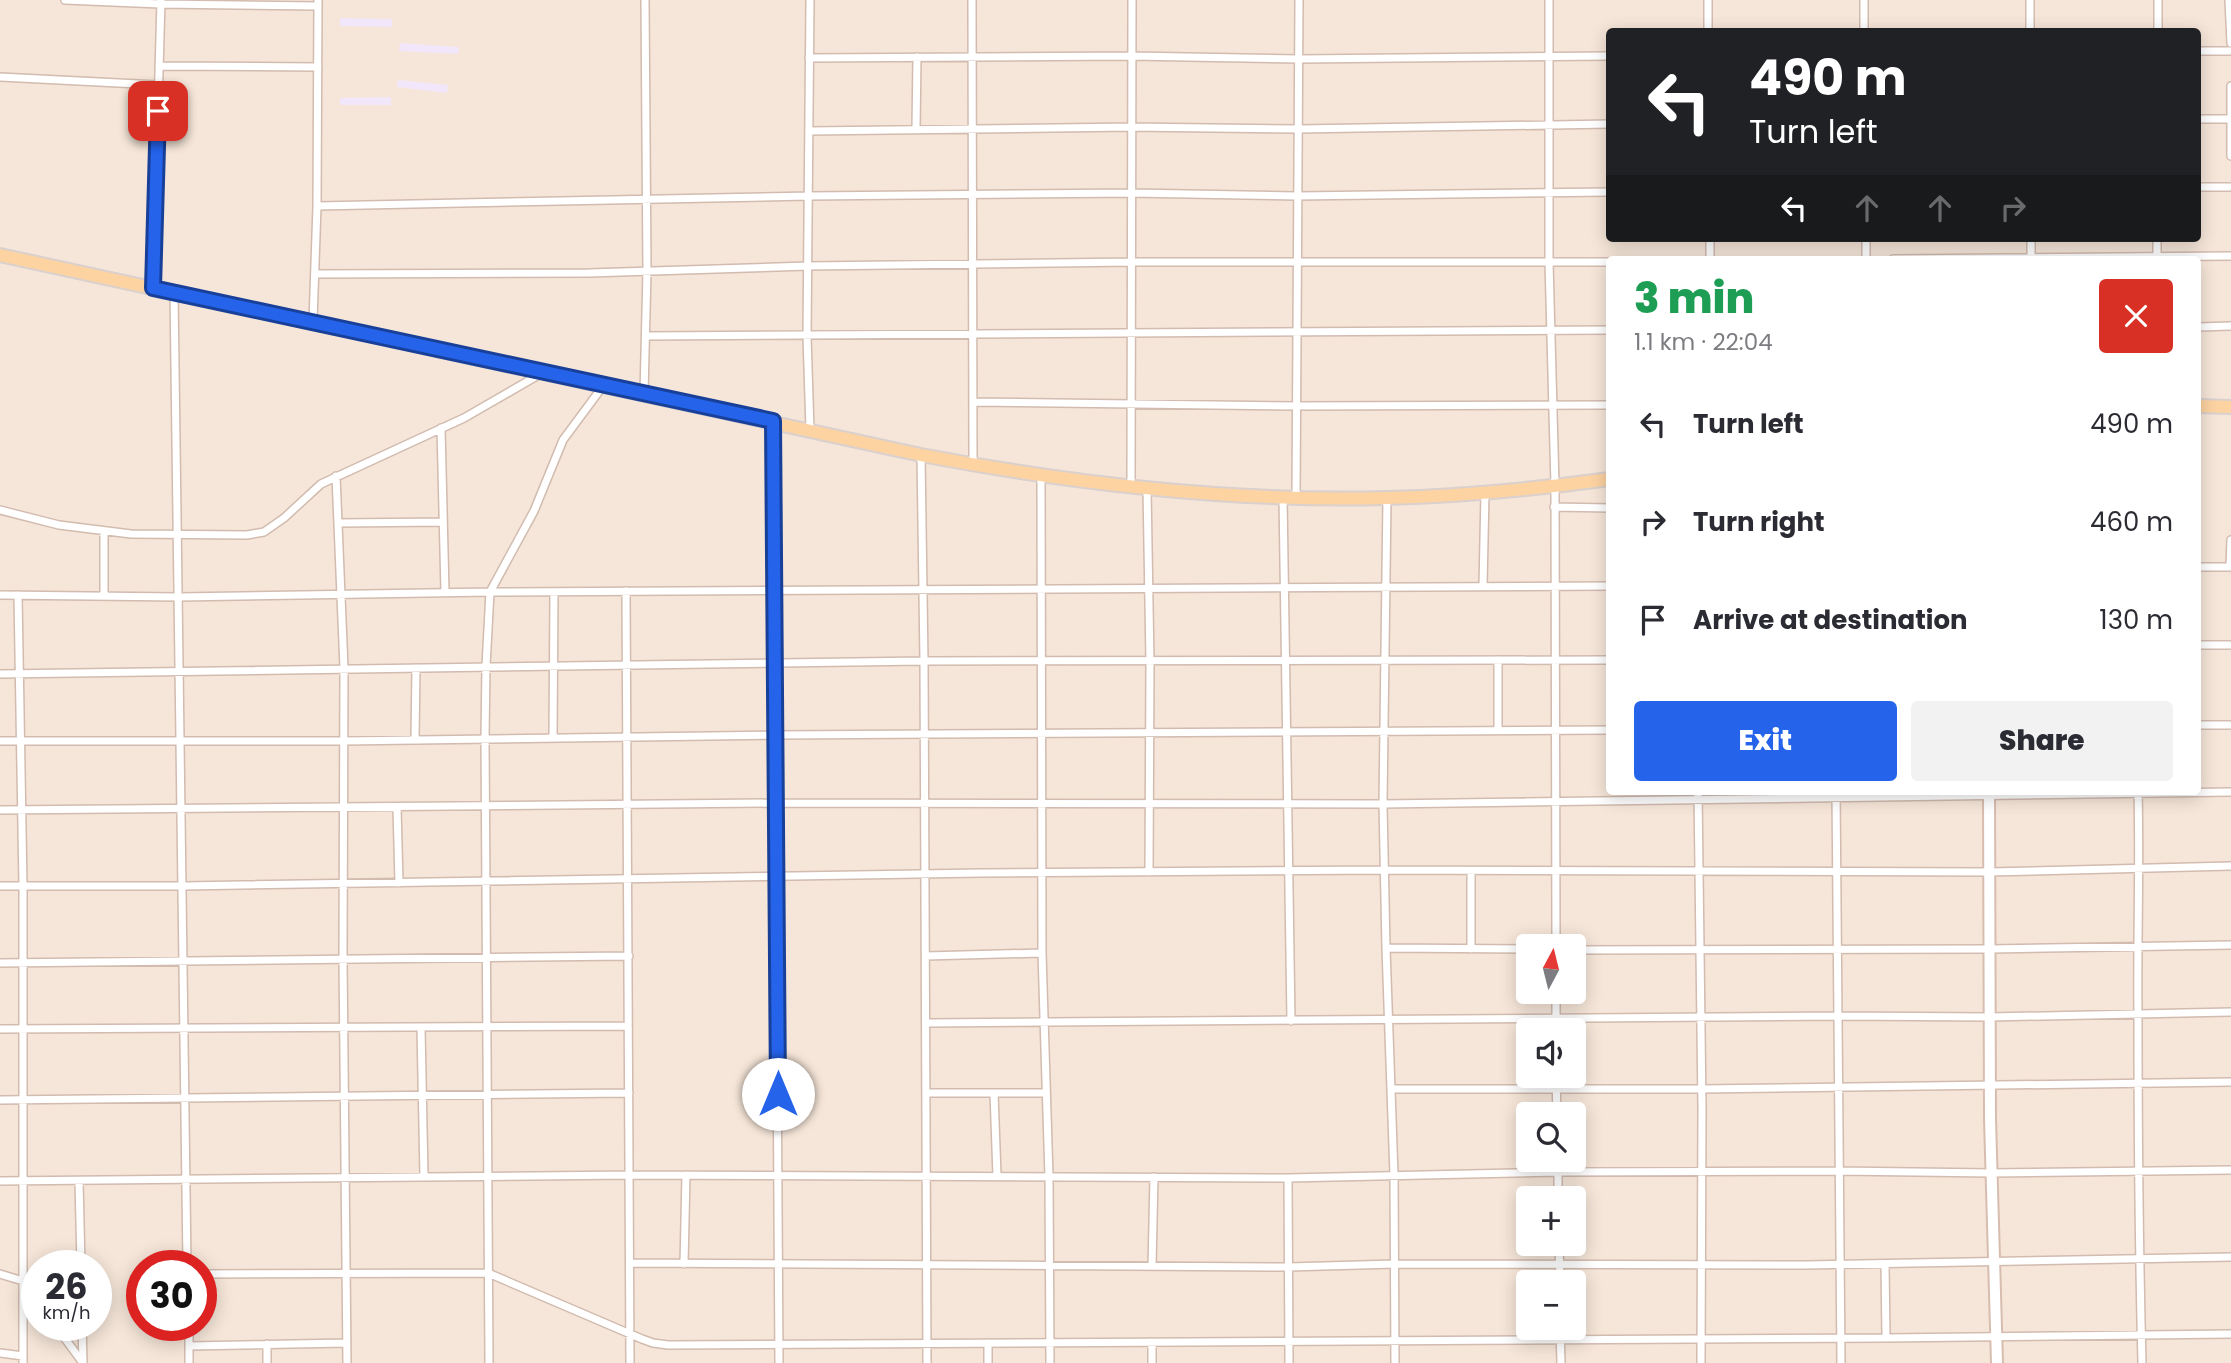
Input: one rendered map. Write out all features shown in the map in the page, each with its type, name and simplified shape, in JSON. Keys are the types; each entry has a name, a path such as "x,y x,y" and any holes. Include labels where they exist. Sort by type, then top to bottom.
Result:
{"main road":[{"path":"0,255 921,455 1041,476 1131,487 1289,497 1387,498 1485,493 1606,480"},
{"path":"2201,406 2231,407"}],"street":[{"path":"65,0 318,3 317,206 313,321"},
{"path":"644,394 647,271 645,0"},
{"path":"810,0 807,336 810,430"},
{"path":"972,0 973,464"},
{"path":"1131,487 1132,0"},
{"path":"1291,1021 1283,587 1296,406 1299,0"},
{"path":"1549,0 1549,330 1555,486 1556,934"},
{"path":"1708,0 1708,28"},
{"path":"1864,0 1864,28"},
{"path":"2030,0 2030,28"},
{"path":"2158,0 2158,28"},
{"path":"2229,0 2231,43"},
{"path":"153,288 160,2"},
{"path":"2201,51 2231,51"},
{"path":"809,58 1131,56 1299,59 1606,56"},
{"path":"916,130 917,57"},
{"path":"159,66 318,67"},
{"path":"0,77 159,85"},
{"path":"2231,86 2231,156"},
{"path":"2201,119 2231,119"},
{"path":"809,131 1131,127 1299,129 1606,124"},
{"path":"2201,187 2231,187"},
{"path":"317,206 808,195 1132,193 1297,196 1606,192"},
{"path":"2201,257 2231,256"},
{"path":"315,274 1132,262 1606,262"},
{"path":"174,292 187,1250"},
{"path":"2201,327 2231,326"},
{"path":"646,336 1606,330"},
{"path":"0,510 59,525 131,534 247,535 264,531 284,518 321,484 464,418 542,372"},
{"path":"489,1363 485,738 490,592 537,504 564,440 582,412 604,386"},
{"path":"973,402 1296,406 1606,405"},
{"path":"773,421 779,1363"},
{"path":"441,428 445,592"},
{"path":"921,455 927,1023 927,1363"},
{"path":"336,476 344,668 343,958 347,1363"},
{"path":"1041,476 1042,953 1049,1177 1050,1363"},
{"path":"1147,488 1149,872"},
{"path":"1483,586 1485,493"},
{"path":"1387,498 1383,804 1394,1175 1395,1363"},
{"path":"1554,507 1606,508"},
{"path":"338,523 443,522"},
{"path":"104,531 104,596"},
{"path":"2201,567 2231,567 2231,540"},
{"path":"0,595 179,597 445,592 1606,586"},
{"path":"626,591 629,1363"},
{"path":"552,738 554,592"},
{"path":"18,595 23,886 23,1250"},
{"path":"2201,645 2231,645"},
{"path":"1498,660 1498,730"},
{"path":"0,674 924,662 1606,660"},
{"path":"415,739 416,668"},
{"path":"2201,725 2231,725"},
{"path":"0,741 343,741 776,735 1606,730"},
{"path":"2201,792 2231,792"},
{"path":"0,810 776,803 1383,804 1698,795 1701,1363"},
{"path":"1836,795 1841,1363"},
{"path":"1989,795 1991,1173 1997,1363"},
{"path":"2138,795 2142,1363"},
{"path":"397,807 399,883"},
{"path":"0,886 184,886 924,874 1384,870 1989,872 2231,866"},
{"path":"1471,871 1471,949"},
{"path":"1586,950 1990,949 2231,945"},
{"path":"1386,948 1516,949"},
{"path":"926,956 1042,953"},
{"path":"0,963 629,956"},
{"path":"1586,1020 1990,1017 2231,1012"},
{"path":"927,1023 1516,1020"},
{"path":"0,1029 628,1026"},
{"path":"421,1028 424,1177"},
{"path":"1391,1089 1701,1089 2231,1082"},
{"path":"1556,1089 1556,1102"},
{"path":"0,1100 629,1093"},
{"path":"927,1093 1045,1093"},
{"path":"994,1093 996,1177"},
{"path":"1586,1172 1991,1173 2231,1170"},
{"path":"0,1181 630,1175 1288,1178 1558,1172 1558,1186"},
{"path":"684,1264 686,1175"},
{"path":"1152,1266 1154,1177"},
{"path":"1288,1178 1289,1363"},
{"path":"79,1181 81,1250"},
{"path":"1559,1256 1559,1270"},
{"path":"630,1263 1288,1267 1395,1264 1839,1265 2231,1257"},
{"path":"1885,1264 1886,1338"},
{"path":"217,1274 488,1273 653,1343 668,1345 1516,1339"},
{"path":"0,1274 21,1280"},
{"path":"1586,1338 2231,1334"},
{"path":"1561,1340 1561,1363"},
{"path":"0,1353 23,1359 23,1341"},
{"path":"67,1341 83,1363"},
{"path":"82,1341 83,1363"},
{"path":"189,1341 189,1363"},
{"path":"1152,1342 1152,1363"},
{"path":"189,1346 346,1343"},
{"path":"988,1343 988,1363"},
{"path":"267,1345 267,1363"}],"shaded area":[{"path":"0,0 2231,0 2231,1363 0,1363"},
{"path":"340,18 392,19 392,27 340,26"},
{"path":"400,43 459,47 458,54 399,51"},
{"path":"398,80 448,85 447,93 397,87"},
{"path":"391,97 391,105 340,105 340,98"}],"route":[{"path":"158,111 153,288 773,421 778,1094"}]}
